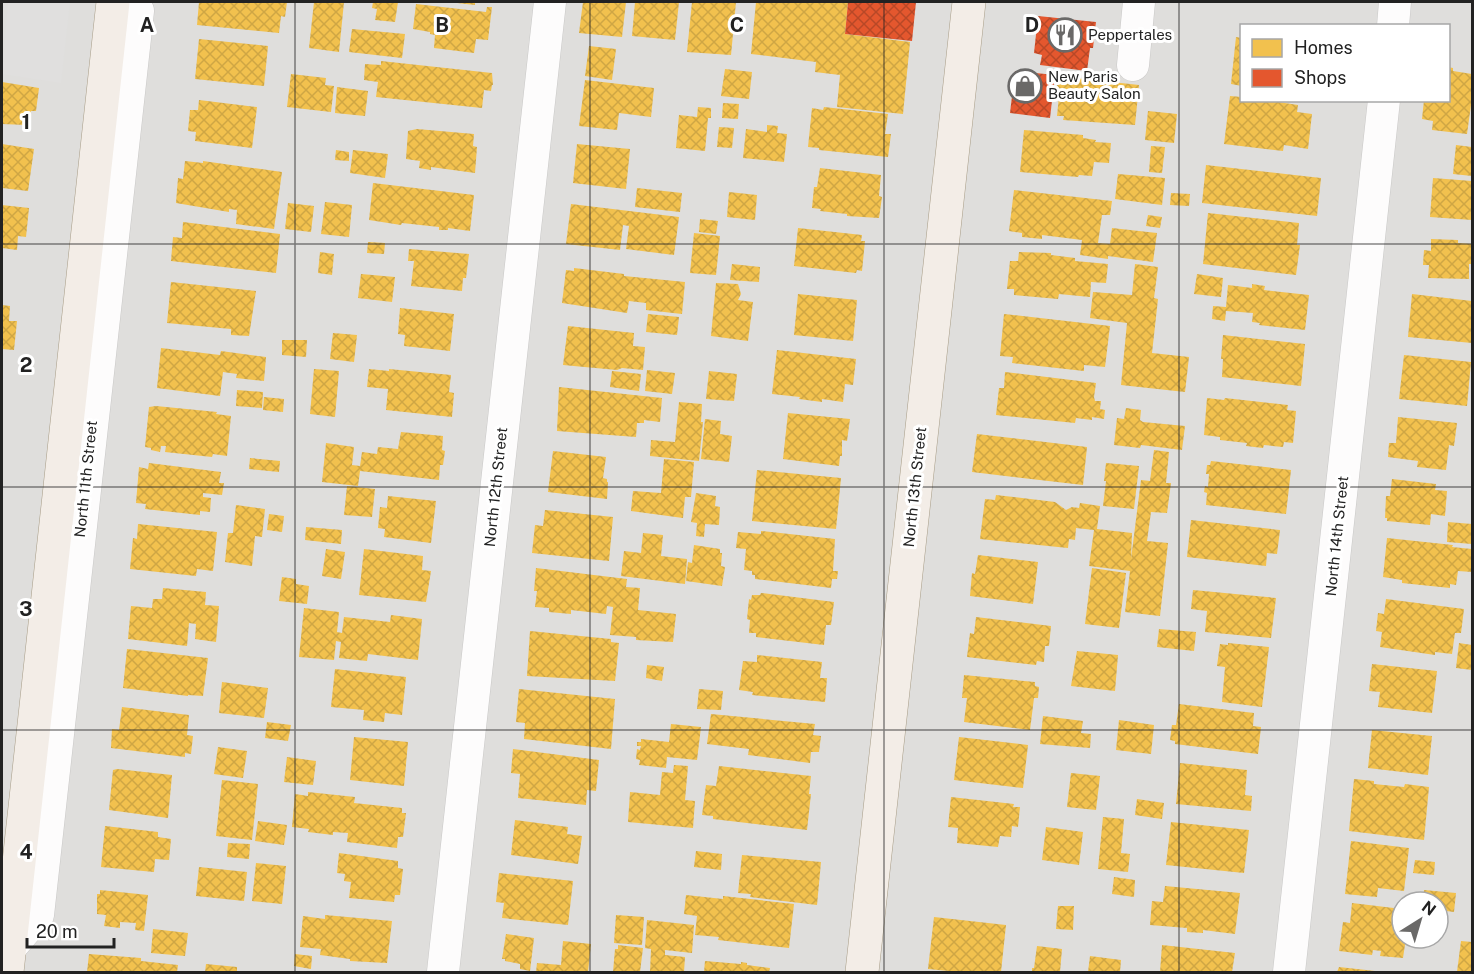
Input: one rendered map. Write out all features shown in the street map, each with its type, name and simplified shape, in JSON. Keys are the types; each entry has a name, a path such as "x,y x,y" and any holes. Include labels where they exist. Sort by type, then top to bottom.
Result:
{"main road":[{"name":"North 11th Street","path":"8,961 113,2"},
{"name":"North 13th Street","path":"862,972 969,2"}],"street":[{"name":"North 11th Street","path":"8,961 38,915 138,11 129,2"},
{"name":"North 12th Street","path":"443,972 550,2"},
{"path":"1133,65 1139,2"},
{"path":"1393,24 1395,2"},
{"name":"North 14th Street","path":"1289,972 1384,102"}],"shaded area":[{"path":"2,2 1472,2 1472,972 2,972"},
{"path":"8,2 70,2 61,83 2,74"}],"building: Homes":[{"path":"199,2 287,2 285,17 281,16 279,33 197,25"},
{"path":"314,2 344,2 339,52 309,48"},
{"path":"373,2 398,2 395,22 375,20 377,9 372,8"},
{"path":"475,2 475,5 457,3"},
{"path":"583,2 626,2 622,37 579,33"},
{"path":"635,2 679,2 675,40 632,36"},
{"path":"692,2 736,2 731,55 687,52"},
{"path":"756,2 848,2 845,34 910,42 903,114 837,107 840,75 815,72 816,62 751,54"},
{"path":"416,4 486,12 487,7 492,7 488,40 476,39 474,53 434,48 435,35 413,29"},
{"path":"352,29 405,34 402,58 349,52"},
{"path":"1236,37 1240,38 1240,86 1231,84"},
{"path":"199,39 268,46 264,86 195,79"},
{"path":"589,46 616,49 612,80 585,76"},
{"path":"381,61 492,73 493,85 491,91 484,90 482,108 376,97 378,82 364,80 365,64 381,65"},
{"path":"1450,67 1453,68 1453,71 1472,74 1472,98 1467,134 1432,130 1433,121 1422,119 1424,102 1450,102"},
{"path":"725,69 752,72 749,99 721,96"},
{"path":"291,74 326,78 325,85 334,86 331,112 287,107"},
{"path":"1058,76 1139,85 1135,125 1063,120 1064,116 1057,116"},
{"path":"585,80 654,88 651,117 619,113 617,130 579,126"},
{"path":"2,82 39,88 36,111 31,111 26,125 2,124"},
{"path":"337,87 368,91 365,116 335,113"},
{"path":"1230,96 1240,97 1240,102 1279,102 1298,105 1297,112 1312,114 1308,149 1284,145 1283,151 1224,144"},
{"path":"199,100 257,107 252,148 195,141 196,132 188,131 190,110 198,110"},
{"path":"723,103 739,104 738,119 722,118"},
{"path":"698,107 711,108 705,151 676,148 679,115 697,117"},
{"path":"824,107 888,114 885,134 891,134 888,157 808,147 812,108 823,110"},
{"path":"1148,111 1177,114 1174,143 1145,140"},
{"path":"767,125 778,126 777,133 787,134 784,162 743,158 746,129 767,132"},
{"path":"719,127 734,128 732,148 717,147"},
{"path":"417,129 474,134 473,146 477,147 475,173 431,167 431,170 419,168 420,161 406,159 408,131"},
{"path":"1024,130 1083,135 1083,138 1096,140 1095,142 1111,143 1109,163 1094,162 1092,176 1020,172"},
{"path":"2,144 34,149 28,191 2,188"},
{"path":"577,144 630,149 626,189 573,183"},
{"path":"1456,145 1472,147 1472,176 1453,174"},
{"path":"1151,146 1165,147 1162,173 1149,172"},
{"path":"336,150 349,152 349,161 335,160"},
{"path":"353,150 388,154 385,178 350,173"},
{"path":"185,161 203,163 203,161 282,172 274,229 236,224 237,210 229,209 229,212 176,203 178,178 183,179"},
{"path":"1206,165 1321,178 1317,216 1202,203"},
{"path":"820,168 881,175 879,196 882,197 879,218 847,216 847,214 812,208 814,187 817,187"},
{"path":"1118,174 1165,178 1162,205 1115,199"},
{"path":"1433,178 1472,181 1472,220 1430,217"},
{"path":"373,183 474,195 470,231 448,228 448,230 439,230 439,227 369,220"},
{"path":"637,188 682,193 680,212 635,207"},
{"path":"1014,190 1112,201 1110,215 1102,215 1098,243 1110,244 1112,228 1157,233 1153,262 1080,255 1082,240 1042,235 1042,239 1022,237 1022,233 1009,231"},
{"path":"729,192 757,195 755,220 727,217"},
{"path":"1171,193 1190,194 1189,206 1170,205"},
{"path":"325,202 352,205 349,237 321,234"},
{"path":"288,203 314,206 311,232 285,229"},
{"path":"571,204 679,217 674,255 626,249 629,226 623,225 620,250 566,244"},
{"path":"2,205 29,208 26,237 18,236 17,250 2,248"},
{"path":"1208,213 1299,223 1297,245 1300,245 1296,275 1203,264"},
{"path":"1148,215 1162,217 1160,228 1146,226"},
{"path":"700,219 718,221 716,234 699,232"},
{"path":"183,222 280,234 276,273 171,261 173,237 182,238"},
{"path":"798,228 862,235 861,241 865,241 862,271 857,270 856,273 794,266"},
{"path":"694,233 720,236 716,275 690,273"},
{"path":"1431,239 1458,240 1458,243 1472,244 1469,279 1428,278 1429,265 1423,265 1424,250 1431,251"},
{"path":"368,242 385,243 384,254 367,253"},
{"path":"409,249 469,254 462,291 411,286 414,261 408,261"},
{"path":"320,252 334,254 332,275 318,273"},
{"path":"1019,252 1051,253 1051,255 1075,258 1075,261 1108,264 1106,283 1091,282 1090,297 1059,294 1058,299 1014,295 1014,289 1007,289 1010,261 1018,261"},
{"path":"732,264 760,267 759,282 730,280"},
{"path":"1135,264 1158,267 1154,298 1158,299 1152,353 1189,357 1185,392 1121,385 1127,323 1090,318 1093,292 1132,295"},
{"path":"574,268 685,282 682,314 646,310 646,303 629,301 627,313 562,303 566,270 574,271"},
{"path":"361,274 395,277 392,302 358,298"},
{"path":"1197,274 1223,278 1221,297 1194,294"},
{"path":"171,282 256,291 249,336 231,335 231,329 167,323"},
{"path":"716,283 738,284 741,294 738,300 753,302 748,341 711,336"},
{"path":"1252,284 1265,286 1264,290 1309,295 1305,330 1259,325 1260,323 1252,322 1253,313 1226,311 1225,321 1212,319 1213,306 1226,307 1228,285 1252,288"},
{"path":"798,294 857,300 853,341 794,335"},
{"path":"1412,294 1472,301 1472,343 1408,337"},
{"path":"2,305 10,306 9,321 17,321 14,350 2,349"},
{"path":"400,308 454,314 450,351 404,346 405,335 398,334"},
{"path":"648,314 679,317 677,335 646,332"},
{"path":"1004,314 1110,326 1105,367 1084,365 1084,371 1012,363 1013,357 1000,356"},
{"path":"568,326 634,333 633,346 645,347 643,370 563,365"},
{"path":"333,333 357,335 354,362 330,359"},
{"path":"1223,335 1305,344 1301,386 1222,377"},
{"path":"282,340 307,340 306,357 282,355"},
{"path":"161,348 220,355 221,351 266,357 264,381 236,378 237,374 223,372 220,396 157,388"},
{"path":"777,350 856,359 853,385 845,384 843,402 822,399 822,402 772,394"},
{"path":"1404,355 1471,362 1467,406 1399,399"},
{"path":"314,369 339,371 335,417 310,414"},
{"path":"369,369 451,375 449,392 454,393 452,417 386,410 388,389 367,387"},
{"path":"647,370 675,373 672,394 645,391"},
{"path":"612,371 641,374 639,391 610,387"},
{"path":"709,371 737,374 734,401 706,399"},
{"path":"1005,372 1096,383 1094,397 1095,401 1101,401 1100,409 1105,410 1104,419 1076,418 1075,423 996,415 999,388 1004,388"},
{"path":"559,387 662,398 660,422 644,420 644,423 637,423 636,437 557,431"},
{"path":"237,390 263,392 262,408 236,406"},
{"path":"264,397 284,399 283,412 263,410"},
{"path":"1207,398 1288,405 1287,410 1296,411 1293,443 1284,442 1283,447 1264,445 1263,448 1204,435"},
{"path":"679,402 702,404 701,422 703,422 699,461 650,456 651,440 675,442"},
{"path":"149,407 217,412 216,414 231,416 227,456 213,454 212,457 165,452 166,446 161,446 160,452 145,447"},
{"path":"1126,408 1141,410 1140,420 1143,422 1185,426 1182,450 1141,445 1140,448 1114,445 1117,418 1124,419"},
{"path":"788,413 850,419 847,441 842,440 842,456 840,456 839,466 783,459"},
{"path":"1398,417 1457,423 1454,446 1449,445 1446,470 1417,467 1418,461 1388,457 1389,443 1396,443"},
{"path":"705,419 721,421 720,434 732,436 729,462 701,459"},
{"path":"401,432 443,436 442,450 445,451 443,465 440,465 439,480 360,471 358,486 322,482 326,443 354,447 352,465 360,466 362,452 377,454 378,447 398,449"},
{"path":"977,434 1087,447 1083,485 972,472"},
{"path":"1154,450 1169,452 1166,483 1171,483 1167,513 1151,512 1147,541 1168,543 1160,616 1125,612 1130,571 1089,566 1094,530 1076,528 1075,540 1069,539 1068,548 980,539 985,499 995,500 996,495 1055,502 1066,510 1072,507 1079,508 1080,503 1100,506 1097,529 1132,533 1131,559 1141,480 1150,481"},
{"path":"553,451 606,457 603,478 608,482 607,499 548,492"},
{"path":"250,458 280,461 279,472 249,469"},
{"path":"664,459 694,462 691,497 685,497 683,518 631,511 633,491 661,493"},
{"path":"1211,461 1291,470 1286,514 1206,505 1207,493 1204,492 1205,486 1208,487 1207,465 1210,465"},
{"path":"149,463 221,472 219,483 224,483 222,495 203,493 203,497 211,498 210,512 200,511 200,515 145,509 146,504 136,503 139,467 148,469"},
{"path":"1106,463 1139,466 1134,509 1103,506"},
{"path":"757,470 841,478 836,529 752,521"},
{"path":"1392,479 1436,484 1435,490 1447,491 1445,516 1431,514 1430,525 1387,521 1385,518 1386,496 1390,496"},
{"path":"347,486 375,489 372,517 344,515"},
{"path":"696,493 716,496 715,506 720,507 719,525 705,524 704,537 696,536 697,523 691,522"},
{"path":"388,496 436,501 431,543 384,537 385,529 378,528 380,507 387,508"},
{"path":"236,505 265,509 262,537 255,536 252,566 225,562 228,533 233,533"},
{"path":"545,510 613,517 609,561 532,553 535,525 543,526"},
{"path":"269,514 284,516 282,532 267,530"},
{"path":"1191,520 1280,530 1277,554 1267,553 1266,566 1187,557"},
{"path":"1448,522 1472,524 1472,544 1447,542"},
{"path":"138,524 217,532 213,571 197,569 196,576 130,569 133,538 137,539"},
{"path":"306,527 342,530 341,544 305,540"},
{"path":"761,531 835,539 833,571 838,571 837,579 832,579 831,588 755,579 752,571 744,570 746,549 736,548 738,532 761,534"},
{"path":"643,533 663,535 661,556 687,559 685,584 621,576 624,551 641,553"},
{"path":"1387,538 1472,549 1472,572 1458,571 1456,585 1450,584 1450,588 1402,583 1402,580 1383,577"},
{"path":"694,545 720,549 721,566 725,567 722,586 686,581 688,562 692,563"},
{"path":"326,549 345,552 341,579 322,576"},
{"path":"364,549 423,556 422,570 431,571 426,602 359,595"},
{"path":"978,555 1038,562 1033,604 970,596 972,573 975,574"},
{"path":"536,568 627,579 626,587 640,588 638,610 676,614 673,642 636,640 636,637 610,635 613,607 607,606 606,614 571,610 571,614 549,612 549,608 535,607"},
{"path":"1092,568 1126,573 1119,628 1085,624"},
{"path":"282,577 296,579 296,584 309,586 307,604 279,601"},
{"path":"163,588 206,592 205,605 219,606 216,642 195,639 196,624 189,623 187,646 128,639 131,606 152,608 153,599 162,599"},
{"path":"1193,590 1276,598 1271,638 1205,632 1207,611 1191,609"},
{"path":"761,593 834,602 831,625 826,625 824,645 756,637 756,633 749,633 750,620 747,619 749,599 751,600 752,595"},
{"path":"1386,599 1464,609 1461,633 1455,633 1452,654 1435,652 1435,655 1380,647 1382,632 1376,631 1378,613 1384,614"},
{"path":"304,608 339,612 337,632 342,633 344,617 390,622 391,615 422,619 418,660 368,654 367,661 339,658 341,642 336,641 334,660 299,657"},
{"path":"976,617 1051,626 1049,646 1045,646 1044,662 1037,661 1036,665 967,657 970,633 974,634"},
{"path":"1159,629 1196,632 1194,651 1157,647"},
{"path":"530,631 611,639 611,642 619,643 615,681 527,676"},
{"path":"1228,643 1269,647 1262,707 1222,702 1225,667 1217,666 1220,644 1228,645"},
{"path":"1459,643 1472,645 1472,670 1456,668"},
{"path":"127,649 208,658 203,696 123,688"},
{"path":"1077,651 1118,655 1115,691 1071,686"},
{"path":"757,655 822,662 820,678 827,678 825,702 752,695 753,692 739,690 743,661 757,662"},
{"path":"1372,664 1437,671 1432,713 1378,707 1380,692 1369,691"},
{"path":"647,665 664,667 662,681 646,678"},
{"path":"335,669 406,677 402,715 385,713 384,722 363,720 364,710 331,707"},
{"path":"964,675 1035,682 1035,686 1039,687 1038,698 1034,698 1030,730 964,722 967,698 962,698"},
{"path":"222,682 268,688 264,718 219,713"},
{"path":"519,689 615,699 611,749 524,739 525,723 516,722"},
{"path":"699,689 723,691 721,710 697,709"},
{"path":"1179,704 1254,713 1253,726 1261,727 1258,754 1175,744 1175,741 1170,740 1172,725 1176,725"},
{"path":"122,707 189,715 187,735 193,736 191,754 185,753 185,757 111,748 112,729 119,730"},
{"path":"711,714 815,724 813,735 821,736 819,752 811,752 810,763 748,755 749,749 707,744"},
{"path":"1043,716 1083,721 1081,733 1091,734 1090,748 1040,744"},
{"path":"1119,720 1154,725 1151,754 1116,750"},
{"path":"267,722 291,725 288,741 265,738"},
{"path":"671,724 701,727 697,760 667,757 666,768 639,765 640,760 636,759 637,749 640,750 641,746 637,746 637,742 641,742 641,739 669,742"},
{"path":"1372,730 1432,736 1428,775 1368,768"},
{"path":"354,737 408,742 404,786 350,780"},
{"path":"959,737 1028,745 1023,788 954,780"},
{"path":"218,747 247,751 243,778 214,774"},
{"path":"513,749 599,760 596,791 587,790 586,805 518,798 520,774 511,773"},
{"path":"287,757 316,761 313,785 284,782"},
{"path":"1180,763 1247,770 1245,795 1252,796 1251,811 1176,804"},
{"path":"674,765 688,766 685,800 695,801 693,828 628,822 630,792 660,795 662,772 673,773"},
{"path":"719,766 811,776 807,830 713,819 713,816 702,815 706,785 716,786"},
{"path":"113,770 172,775 168,818 109,810"},
{"path":"1071,773 1100,776 1096,810 1067,807"},
{"path":"1354,779 1374,781 1374,784 1429,787 1424,840 1349,831"},
{"path":"222,780 258,784 252,840 216,836"},
{"path":"308,792 355,797 354,803 402,808 402,813 406,813 403,837 398,837 397,848 347,842 348,833 333,832 333,835 308,832 309,829 292,827 295,794 308,796"},
{"path":"951,797 1014,804 1013,807 1020,807 1018,827 1012,826 1011,837 1000,836 998,847 957,843 958,828 948,827"},
{"path":"1137,799 1164,803 1162,819 1135,815"},
{"path":"1103,817 1124,819 1121,853 1130,854 1128,872 1098,869"},
{"path":"515,820 568,827 567,834 582,836 578,864 511,855"},
{"path":"258,821 287,825 284,845 255,841"},
{"path":"1171,822 1249,830 1244,873 1166,865"},
{"path":"105,826 158,832 158,837 171,839 169,860 155,859 154,872 101,867"},
{"path":"1046,827 1083,832 1079,865 1042,860"},
{"path":"1351,841 1409,848 1404,890 1378,888 1377,897 1345,894"},
{"path":"228,843 250,844 249,859 227,857"},
{"path":"696,851 722,854 721,870 694,867"},
{"path":"339,853 398,861 398,868 403,869 400,895 395,895 394,902 349,898 351,882 344,881 345,874 337,873"},
{"path":"742,855 821,862 817,905 750,897 751,894 738,893"},
{"path":"1415,860 1435,862 1434,875 1413,873"},
{"path":"256,863 286,866 282,904 252,901"},
{"path":"199,867 247,872 244,901 196,896"},
{"path":"499,873 573,881 568,925 502,918 504,903 496,902"},
{"path":"1114,877 1135,880 1134,897 1112,894"},
{"path":"1165,886 1240,893 1235,934 1203,930 1203,933 1187,932 1187,928 1150,925 1152,901 1163,902"},
{"path":"100,890 148,895 144,931 135,930 136,923 120,922 120,928 104,926 106,915 97,914 97,894 100,894"},
{"path":"1450,892 1456,893 1454,912 1450,912"},
{"path":"686,895 723,899 723,896 794,904 789,948 718,940 719,937 695,935 697,916 684,914"},
{"path":"1352,903 1390,908 1390,950 1404,950 1403,958 1380,956 1381,951 1373,950 1372,955 1339,951 1343,922 1350,923"},
{"path":"1058,906 1074,906 1073,930 1056,929"},
{"path":"325,915 392,921 387,963 350,961 350,959 320,955 321,949 300,947 303,916 325,919"},
{"path":"616,915 644,917 642,945 614,943"},
{"path":"934,917 1006,925 1001,972 928,969"},
{"path":"647,920 694,925 692,953 665,950 665,955 685,957 684,972 650,972 651,949 645,948"},
{"path":"153,929 188,933 185,956 151,953"},
{"path":"506,934 534,938 530,971 520,969 520,964 502,959"},
{"path":"563,941 591,944 588,972 536,972 537,963 561,965"},
{"path":"1461,941 1472,942 1472,972 1457,972"},
{"path":"618,945 643,948 640,972 613,972 615,949 618,949"},
{"path":"1162,945 1235,953 1232,972 1160,972"},
{"path":"1037,946 1062,949 1060,972 1032,972"},
{"path":"89,954 141,958 141,961 178,965 177,972 87,972"},
{"path":"295,954 312,956 311,969 294,966"},
{"path":"1090,956 1121,960 1120,972 1088,972"},
{"path":"705,961 741,964 741,962 770,968 769,972 704,972"},
{"path":"206,964 237,967 237,972 205,972"},
{"path":"1339,967 1375,971 1375,972 1337,972"}],"building: Shops":[{"path":"848,2 916,2 912,41 845,34"},
{"name":"Peppertales","path":"1038,16 1096,22 1087,71 1040,65 1042,55 1034,53"},
{"path":"1015,71 1055,75 1050,118 1010,113"}],"place":[{"name":"Peppertales","path":"1065,35"},
{"name":"New Paris Beauty Salon","path":"1025,86"}]}
